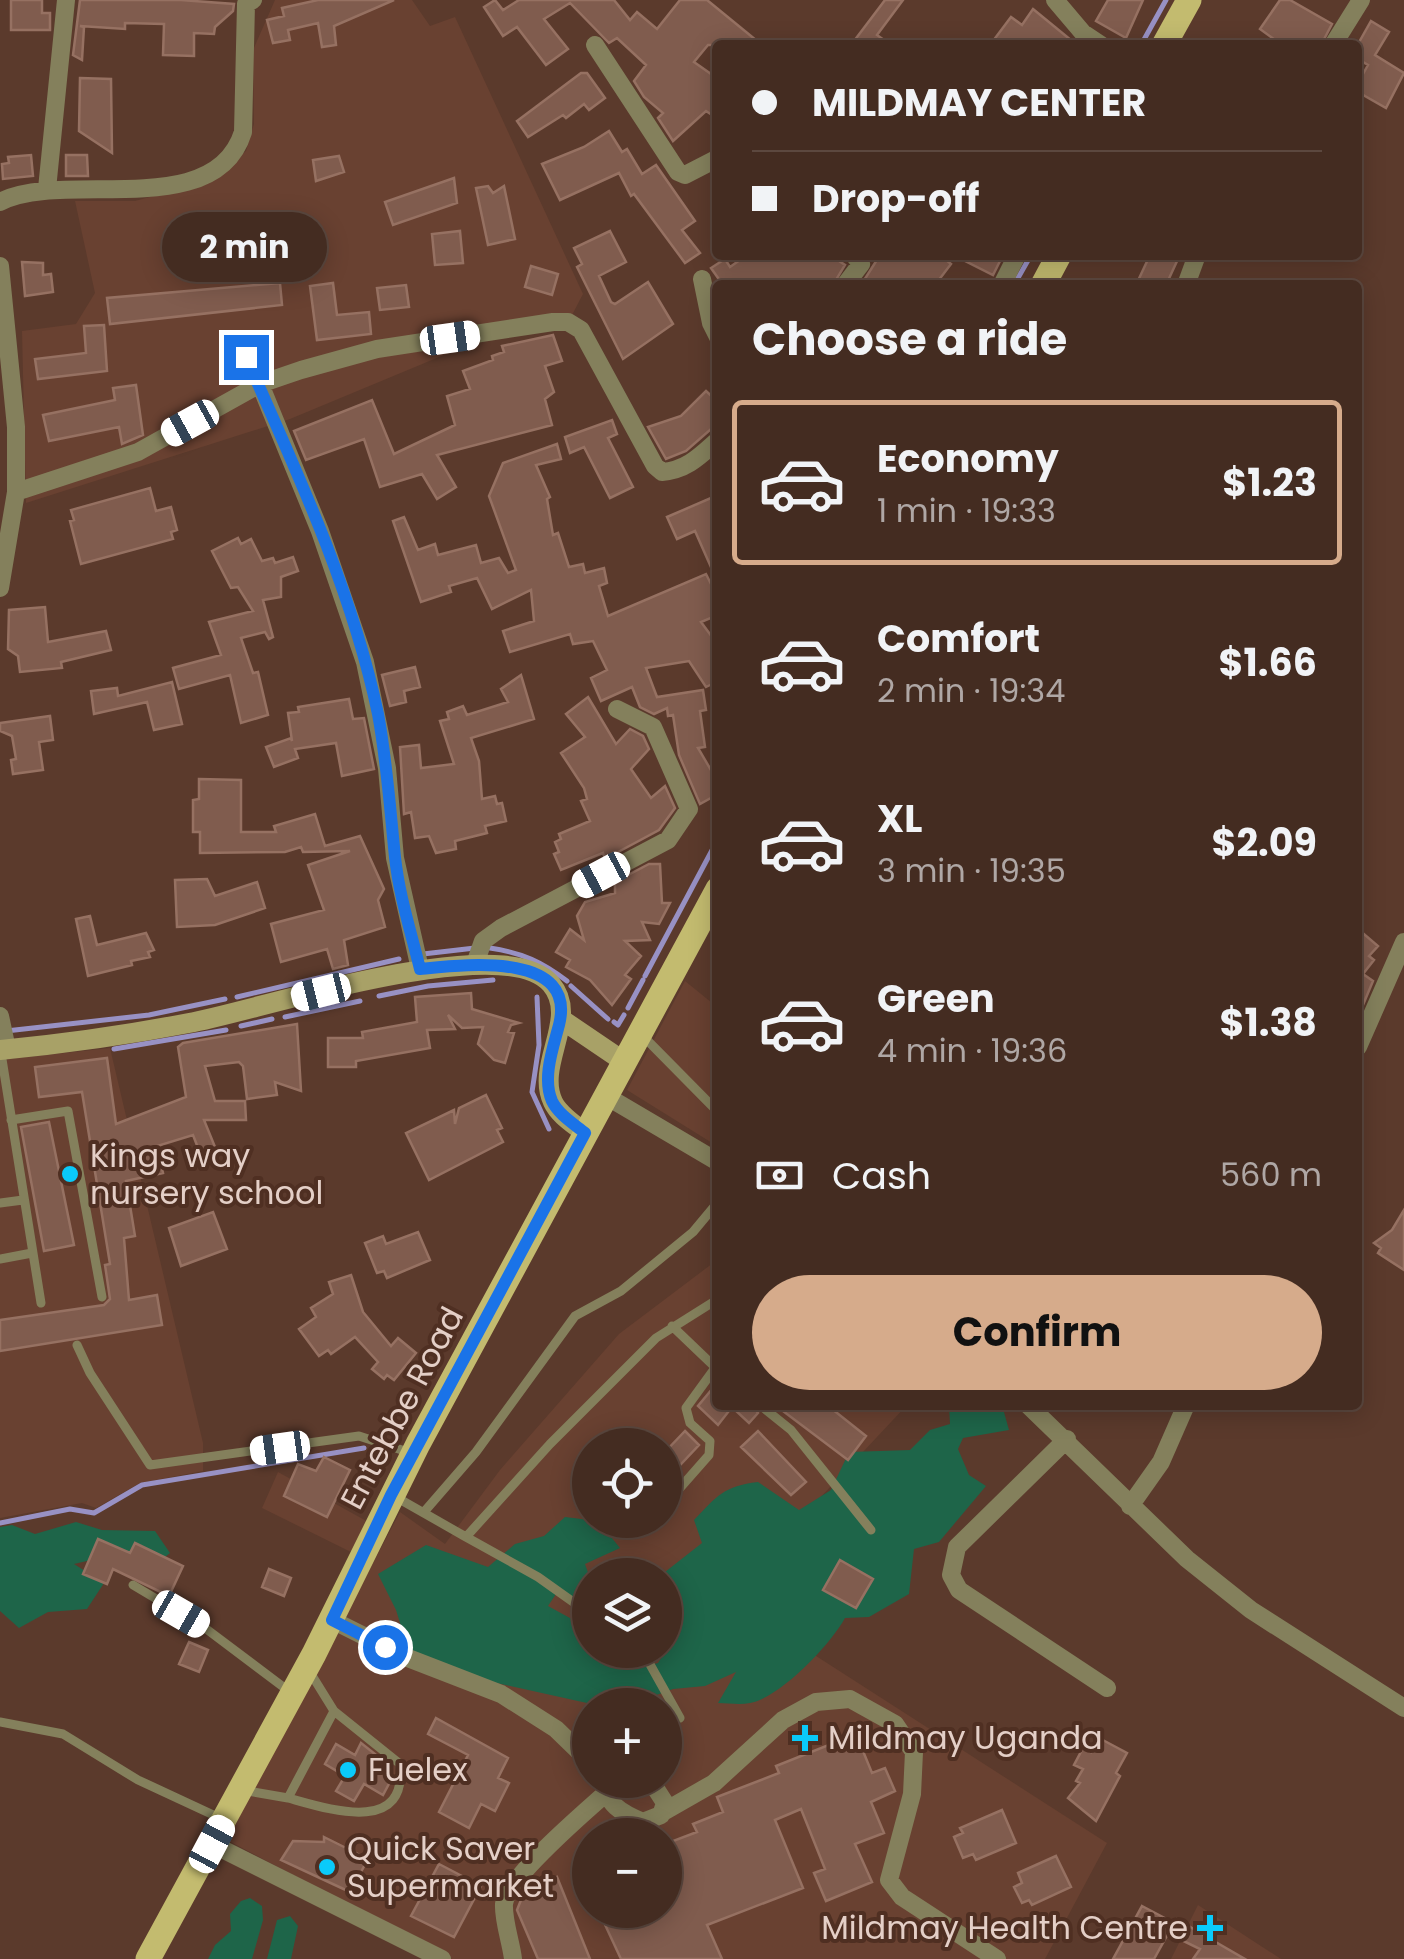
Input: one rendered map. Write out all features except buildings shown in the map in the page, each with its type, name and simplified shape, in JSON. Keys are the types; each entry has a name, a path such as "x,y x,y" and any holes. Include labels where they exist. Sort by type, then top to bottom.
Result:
{"main road":[{"path":"1167,40 1189,0"},
{"name":"Entebbe Road","path":"148,1959 332,1620 391,1495 712,900"},
{"path":"2,1050 189,1024 420,969 475,964 516,968 550,983 560,1000 559,1026 548,1076 551,1100 585,1133"},
{"path":"559,1026 623,1061"}],"street":[{"path":"47,189 66,0"},
{"path":"0,202 22,192 47,189 162,187 186,181 225,161 238,146 242,132 246,4 252,0"},
{"path":"1055,0 1094,40"},
{"path":"1336,40 1361,0"},
{"path":"595,45 678,172 685,175 712,161"},
{"path":"849,280 861,264 858,260"},
{"path":"0,266 16,427 16,492 0,588"},
{"path":"702,279 712,315"},
{"path":"16,492 138,452 260,384 377,348 568,322 589,342 655,466 662,472 678,471 712,445"},
{"path":"260,384 320,531 365,662 387,768 395,858 420,969"},
{"path":"475,964 483,941 501,928 668,840 690,809 653,727 617,708"},
{"path":"1362,1038 1404,942"},
{"path":"0,1016 2,1050"},
{"path":"606,1096 712,1158"},
{"path":"1034,1410 1187,1559 1251,1610 1404,1708"},
{"path":"1130,1506 1162,1462 1184,1410"},
{"path":"1067,1439 957,1548 951,1575 959,1590 1108,1688"},
{"path":"332,1620 408,1658 501,1694 556,1729 572,1745"},
{"path":"612,1798 619,1812 643,1822 714,1783 782,1720 816,1702 850,1700 895,1724 914,1752 912,1794 889,1880 902,1897 997,1959"},
{"path":"513,1959 504,1910 507,1893 596,1798"},
{"path":"662,1798 666,1811"},
{"path":"212,1844 442,1959"}],"lane":[{"path":"238,336 260,384"},
{"path":"638,1032 712,1106"},
{"path":"2,1050 41,1303"},
{"path":"11,1120 68,1111 102,1297"},
{"path":"0,1203 23,1200"},
{"path":"424,1512 476,1452 575,1316 621,1291 693,1232 712,1209"},
{"path":"0,1259 32,1253"},
{"path":"466,1536 550,1444 656,1338 712,1303"},
{"path":"672,1326 712,1365"},
{"path":"78,1345 90,1373 150,1466 358,1436 413,1454"},
{"path":"682,1485 709,1454 710,1441 690,1423 686,1408 712,1374"},
{"path":"766,1410 790,1430 871,1530"},
{"path":"391,1495 538,1577 572,1601"},
{"path":"133,1585 205,1628 292,1694"},
{"path":"241,1790 339,1812 386,1808 400,1792 400,1764 334,1712 307,1666"},
{"path":"288,1798 334,1712"},
{"path":"0,1722 62,1734 138,1780 225,1820"}],"shaded area":[{"path":"275,0 412,0 430,26 455,17 583,294 571,317 480,340 290,419 26,503 22,331 76,324 95,293 75,201 135,201 212,180 246,151 254,124 253,50"},
{"path":"685,981 712,1003 712,1143 627,1090"},
{"name":"Kings way nursery school","path":"110,1048 203,1443 203,1471 140,1483 96,1508 82,1503 0,1518 0,1060"},
{"path":"712,1264 712,1410 902,1410 726,1598 1107,1843 1045,1959 452,1959 227,1840 400,1512 445,1544 500,1470 619,1334"},
{"path":"278,1472 370,1523 355,1554 262,1508"},
{"name":"Mildmay Health Centre","path":"1198,1905 1281,1959 1171,1959"}],"green space":[{"path":"949,1410 1003,1410 1009,1430 963,1438 958,1449 969,1475 986,1486 939,1542 914,1549 909,1594 869,1617 845,1618 804,1668 776,1691 750,1703 718,1703 736,1672 705,1686 572,1688 572,1700 488,1681 410,1655 396,1610 378,1574 426,1545 488,1567 515,1544 544,1536 565,1517 572,1518 572,1538 612,1538 620,1548 598,1558 572,1558 572,1600 556,1594 548,1606 572,1619 572,1668 682,1668 682,1559 702,1543 694,1520 715,1498 737,1486 758,1482 799,1510 831,1490 849,1452 910,1450 930,1430 950,1424"},
{"path":"76,1522 102,1530 155,1531 170,1553 136,1580 104,1557 74,1564 104,1583 87,1609 48,1612 19,1628 0,1611 0,1527 12,1525 35,1534"},
{"path":"250,1898 262,1906 263,1920 252,1959 208,1959 215,1945 231,1931 230,1914 241,1901"},
{"path":"290,1916 298,1926 291,1959 267,1959 277,1920"}],"waterway":[{"path":"1144,40 1166,0"},
{"path":"1017,280 1028,260"},
{"path":"645,976 712,850"},
{"path":"423,954 475,948"},
{"path":"490,948 532,959 567,981"},
{"path":"237,997 399,959"},
{"path":"379,996 428,986 493,980"},
{"path":"628,1008 643,980"},
{"path":"571,986 608,1019"},
{"path":"537,997 539,1045 532,1092 549,1129"},
{"path":"6,1031 149,1015 225,999"},
{"path":"285,1017 360,1001"},
{"path":"614,1022 618,1025 624,1015"},
{"path":"241,1026 272,1019"},
{"path":"114,1049 226,1030"},
{"path":"0,1523 70,1509 94,1513 142,1485 364,1448"}],"place":[{"name":"Kings way nursery school","path":"70,1174"},
{"name":"Mildmay Uganda","path":"805,1738"},
{"name":"Fuelex","path":"348,1770"},
{"name":"Quick Saver Supermarket","path":"327,1867"},
{"name":"Mildmay Health Centre","path":"1210,1928"}],"route":[{"path":"246,357 275,417 320,531 365,662 387,768 395,858 420,969 497,964 532,972 550,983 560,1000 561,1019 548,1076 551,1100 585,1133 391,1495 332,1620 385,1647"}]}
